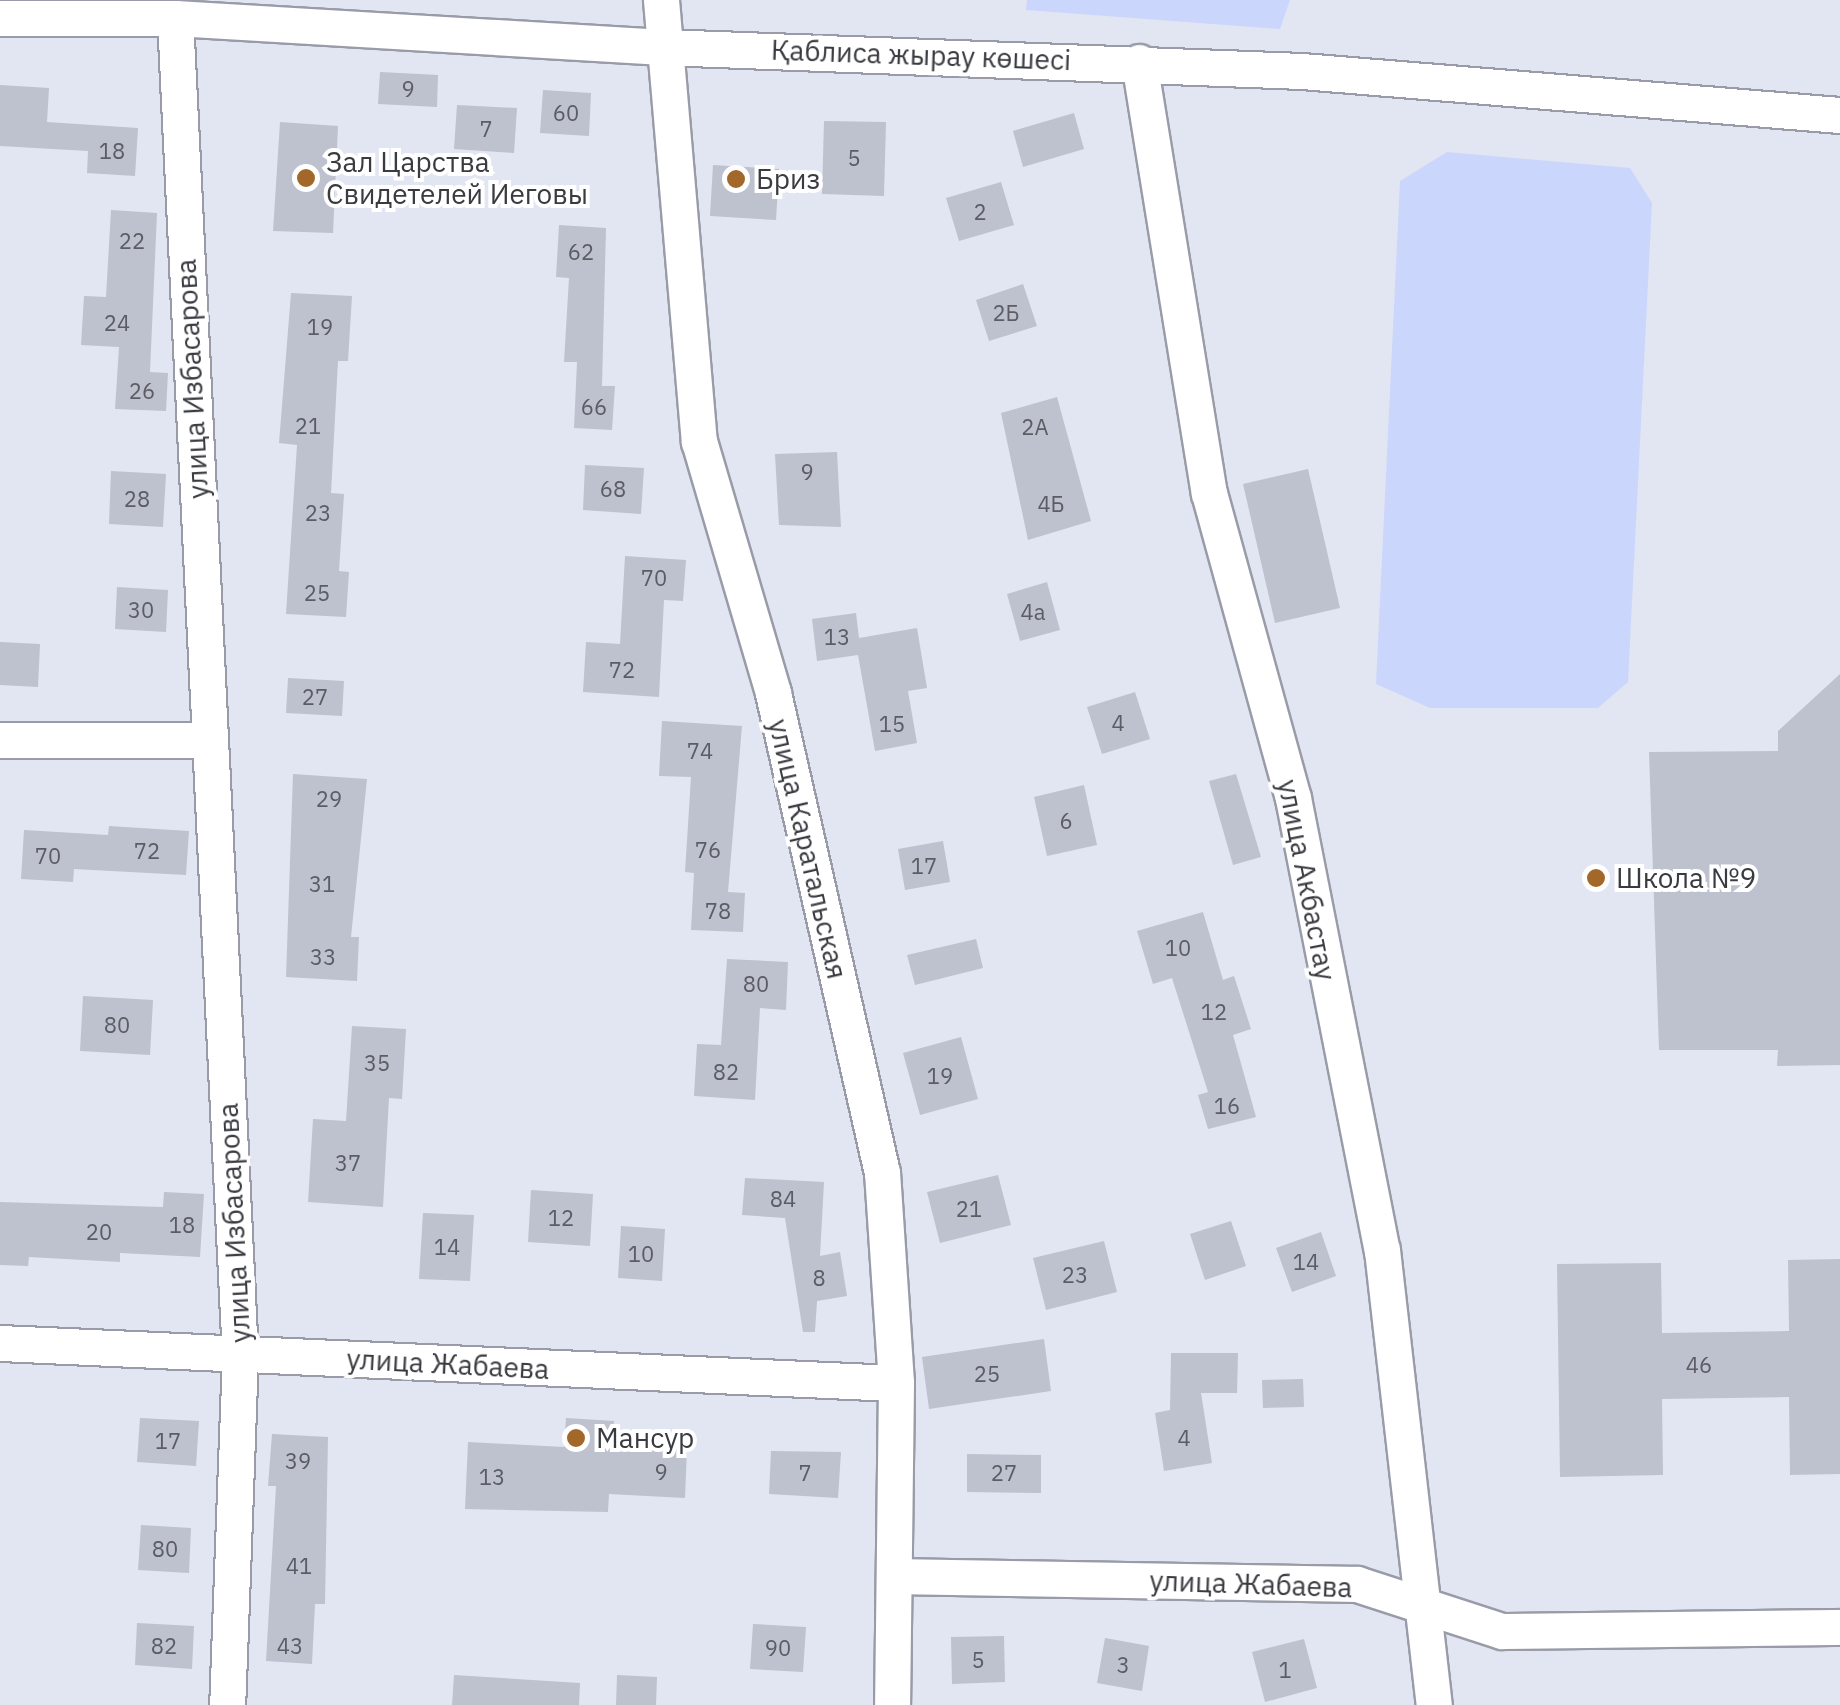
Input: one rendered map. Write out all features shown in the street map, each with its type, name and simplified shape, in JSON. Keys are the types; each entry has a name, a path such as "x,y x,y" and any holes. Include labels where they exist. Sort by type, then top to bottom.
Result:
{"street":[{"name":"улица Каратальская","path":"661,0 699,440 773,693 882,1172 896,1384 892,1705"},
{"name":"Қаблиса жырау көшесі","path":"0,18 175,18 212,10 663,47 1139,62 1840,115"},
{"name":"улица Избасарова","path":"175,18 240,1355 227,1705"},
{"name":"улица Акбастау","path":"1139,62 1209,493 1293,798 1382,1250 1434,1705"},
{"path":"0,740 210,740"},
{"name":"улица Жабаева","path":"0,1343 896,1384"},
{"name":"улица Жабаева","path":"896,1576 1357,1584 1502,1632 1840,1627"}],"shaded area":[{"path":"1027,0 1290,0 1280,29 1026,10"},
{"path":"1447,152 1630,168 1652,203 1628,682 1598,708 1430,708 1376,684 1400,181"}],"building":[{"path":"380,72 438,75 437,107 378,104"},
{"path":"0,85 49,88 47,122 138,128 135,176 87,173 88,151 0,146"},
{"path":"543,90 591,93 589,136 540,133"},
{"path":"457,105 517,108 514,153 454,149"},
{"path":"1074,113 1084,149 1023,167 1013,131"},
{"path":"824,121 886,122 884,196 822,194"},
{"name":"Зал Царства Свидетелей Иеговы","path":"280,122 338,126 333,233 273,231"},
{"path":"713,165 779,169 776,220 710,216"},
{"path":"1001,182 1014,225 959,241 946,198"},
{"path":"111,210 157,213 150,372 168,373 166,411 115,409 119,347 81,345 84,296 106,297"},
{"path":"559,225 606,228 602,386 615,386 612,430 574,428 577,362 564,362 569,278 556,277"},
{"path":"1023,284 1037,326 989,341 976,300"},
{"path":"291,293 352,296 348,361 338,361 331,493 344,494 339,571 349,572 346,617 286,614 297,445 279,443"},
{"path":"1057,397 1091,521 1028,540 1001,413"},
{"path":"837,452 841,527 779,525 775,454"},
{"path":"585,465 644,468 641,514 583,510"},
{"path":"1308,469 1340,608 1275,623 1243,484"},
{"path":"111,471 166,474 163,527 109,524"},
{"path":"625,556 686,560 683,601 664,600 659,697 583,692 586,642 620,644"},
{"path":"1047,582 1060,630 1020,641 1007,594"},
{"path":"117,587 168,590 166,632 115,629"},
{"path":"856,613 859,638 917,628 927,688 908,691 917,743 875,751 858,655 817,661 812,619"},
{"path":"0,642 40,644 38,687 0,685"},
{"path":"1840,674 1840,1065 1777,1066 1778,1050 1659,1050 1649,752 1778,751 1778,731"},
{"path":"288,678 344,681 342,716 286,713"},
{"path":"1135,692 1150,739 1102,754 1087,707"},
{"path":"662,721 742,726 728,892 745,893 743,932 691,930 694,873 685,872 691,777 659,776"},
{"path":"293,774 367,779 351,937 359,937 357,981 286,977"},
{"path":"1236,774 1261,857 1233,865 1209,781"},
{"path":"1084,785 1097,845 1047,856 1034,797"},
{"path":"109,826 189,831 186,875 74,869 73,882 21,879 24,830 108,835"},
{"path":"943,841 950,882 905,890 898,849"},
{"path":"1203,912 1223,980 1234,976 1251,1029 1233,1035 1256,1117 1208,1129 1198,1095 1208,1092 1172,978 1153,984 1137,931"},
{"path":"976,939 983,968 915,985 907,955"},
{"path":"727,959 788,962 786,1010 760,1008 755,1100 694,1096 697,1044 721,1045"},
{"path":"83,996 153,1000 150,1055 80,1051"},
{"path":"352,1026 406,1029 402,1099 389,1098 383,1207 308,1202 313,1119 346,1121"},
{"path":"961,1037 978,1099 920,1115 903,1053"},
{"path":"998,1175 1011,1225 940,1243 927,1192"},
{"path":"745,1178 824,1182 820,1256 840,1252 847,1296 817,1301 815,1332 803,1332 785,1218 742,1215"},
{"path":"531,1190 593,1194 590,1246 528,1242"},
{"path":"164,1192 204,1194 200,1257 120,1253 120,1262 29,1257 28,1266 0,1265 0,1202 163,1207"},
{"path":"423,1213 474,1215 470,1281 419,1279"},
{"path":"1231,1221 1246,1266 1205,1280 1190,1234"},
{"path":"621,1226 665,1229 662,1281 618,1278"},
{"path":"1321,1232 1336,1276 1292,1292 1276,1248"},
{"path":"1104,1241 1117,1292 1046,1310 1033,1258"},
{"path":"1840,1259 1840,1474 1790,1475 1789,1397 1662,1399 1663,1475 1560,1477 1557,1264 1661,1263 1662,1333 1789,1331 1788,1260"},
{"path":"1044,1339 1051,1391 929,1409 922,1357"},
{"path":"1171,1353 1238,1353 1237,1393 1201,1393 1212,1463 1164,1471 1155,1413 1170,1410"},
{"path":"1303,1379 1304,1407 1263,1408 1262,1380"},
{"path":"140,1418 199,1421 196,1466 137,1462"},
{"path":"566,1418 614,1421 612,1445 687,1449 685,1498 609,1494 608,1512 465,1509 468,1442 564,1447"},
{"path":"272,1434 328,1437 325,1604 315,1604 312,1664 266,1661 276,1486 268,1486"},
{"path":"771,1451 841,1452 838,1498 769,1494"},
{"path":"967,1454 1041,1455 1041,1493 967,1492"},
{"path":"141,1525 191,1528 189,1573 138,1570"},
{"path":"137,1623 194,1626 192,1669 135,1665"},
{"path":"753,1624 806,1627 803,1672 750,1669"},
{"path":"1004,1636 1005,1682 952,1684 951,1637"},
{"path":"1105,1638 1149,1646 1142,1691 1097,1683"},
{"path":"1304,1639 1317,1688 1265,1702 1252,1652"},
{"path":"454,1675 580,1683 579,1705 452,1705"},
{"path":"617,1675 657,1677 656,1705 616,1705"}],"place":[{"name":"Зал Царства Свидетелей Иеговы","path":"306,178"},
{"name":"Бриз","path":"736,179"},
{"name":"Школа №9","path":"1596,878"},
{"name":"Мансур","path":"576,1438"}]}
